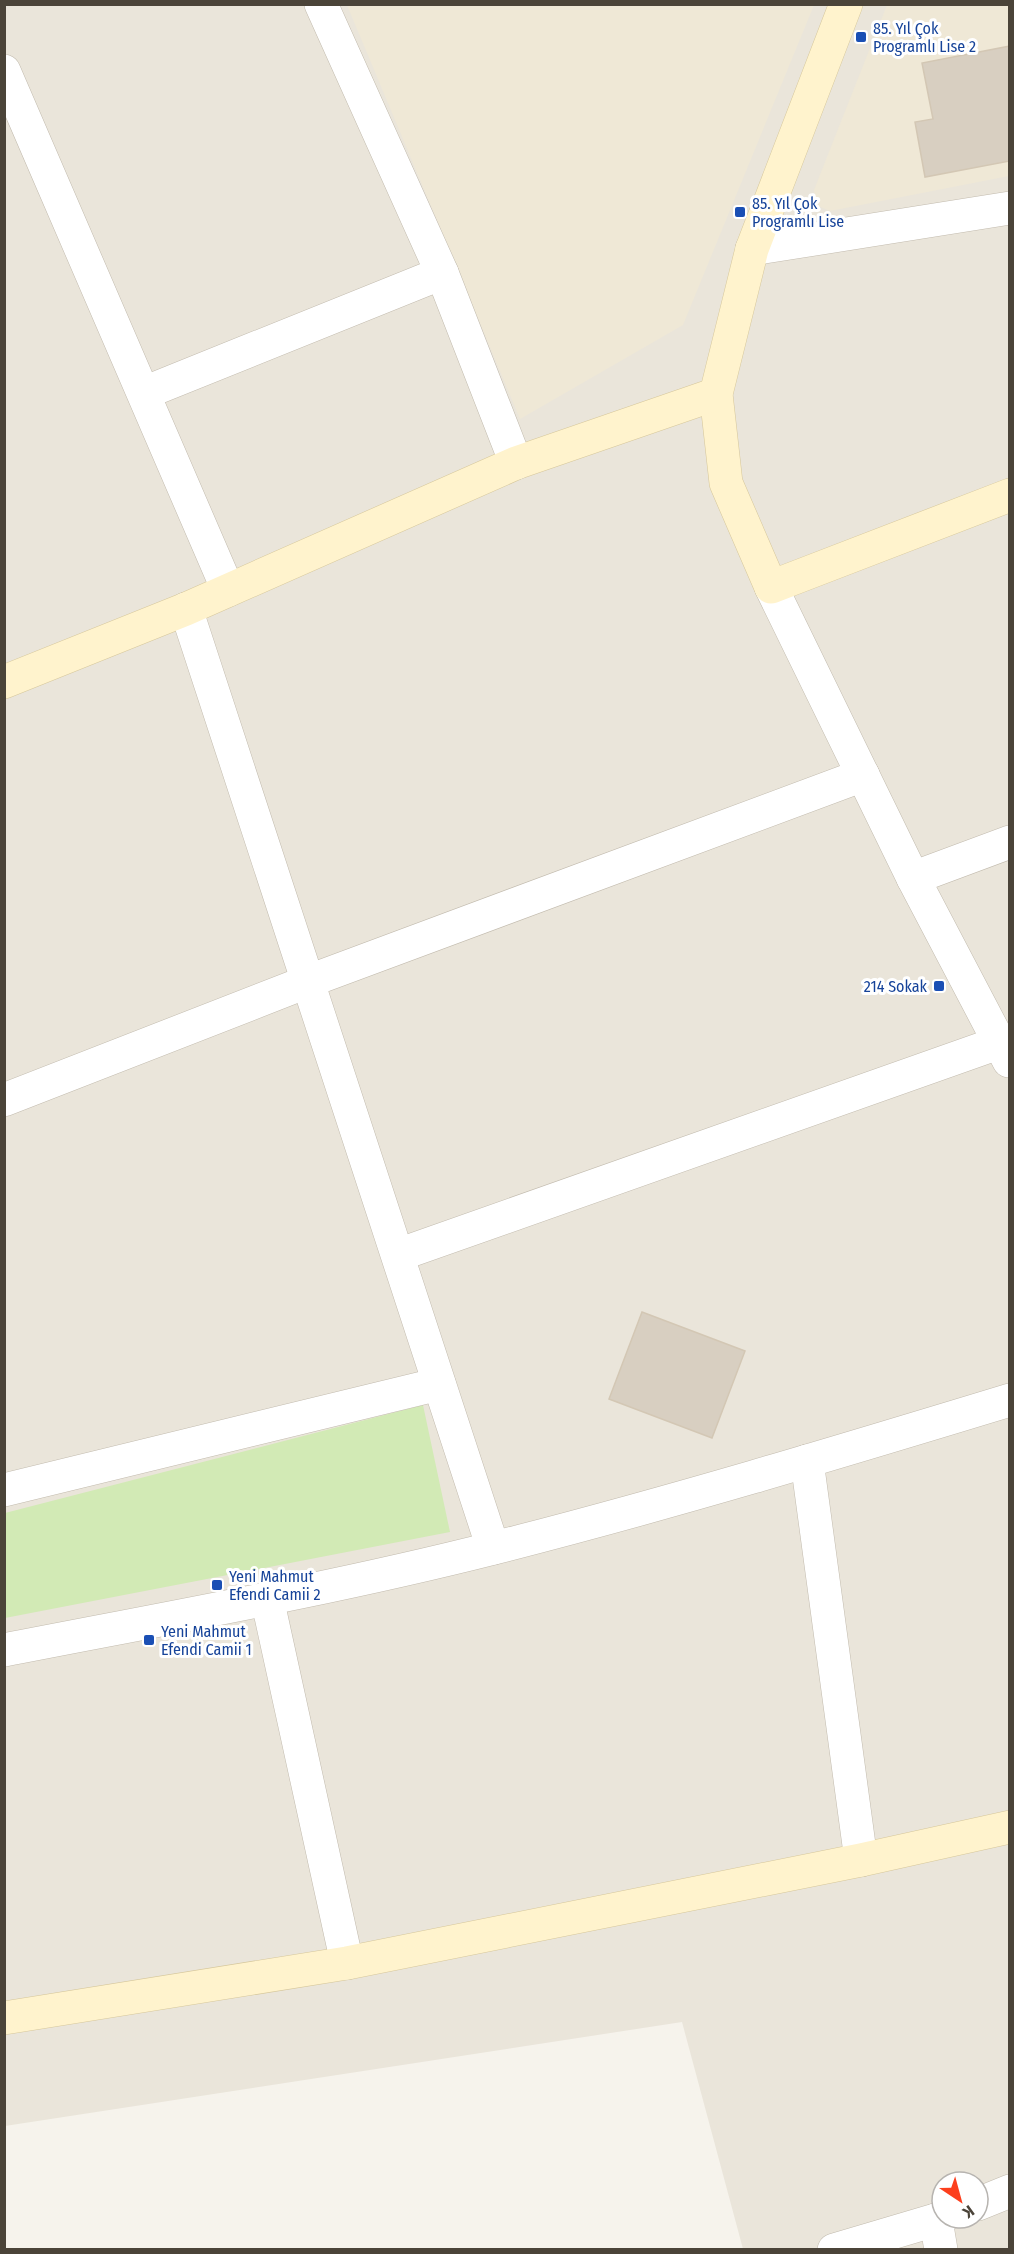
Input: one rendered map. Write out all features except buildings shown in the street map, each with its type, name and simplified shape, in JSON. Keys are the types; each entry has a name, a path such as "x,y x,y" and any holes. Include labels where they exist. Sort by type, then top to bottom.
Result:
{"street":[{"path":"321,4 442,273 516,463"},
{"path":"398,1255 1005,1052 913,878 771,587 726,483 716,394 753,249 846,4"},
{"path":"4,71 228,590"},
{"path":"753,249 1010,208"},
{"path":"144,393 442,273"},
{"path":"4,682 186,609 516,463 716,394"},
{"path":"771,587 1010,495"},
{"path":"186,609 493,1548"},
{"path":"4,1100 309,981 863,775"},
{"path":"913,878 1010,842"},
{"path":"4,1490 439,1384"},
{"path":"4,1650 267,1598 493,1548 807,1461 1010,1400"},
{"path":"807,1461 861,1860"},
{"path":"267,1598 347,1963"},
{"path":"4,2018 347,1963 861,1860 1010,1827"},
{"path":"990,2199 1010,2191"},
{"path":"834,2250 934,2230"}],"shaded area":[{"path":"5,5 1009,5 1009,2249 743,2249 682,2022 5,2126"},
{"path":"347,5 814,5 683,325 520,419"},
{"path":"887,5 1009,5 1009,176 830,211 816,205 814,190"}],"green space":[{"path":"423,1405 450,1532 5,1618 5,1513"}],"place":[{"name":"85. Yıl Çok Programlı Lise 2","path":"861,37"},
{"name":"85. Yıl Çok Programlı Lise","path":"740,212"},
{"name":"214 Sokak","path":"939,986"},
{"name":"Yeni Mahmut Efendi Camii 2","path":"217,1585"},
{"name":"Yeni Mahmut Efendi Camii 1","path":"149,1640"}]}
